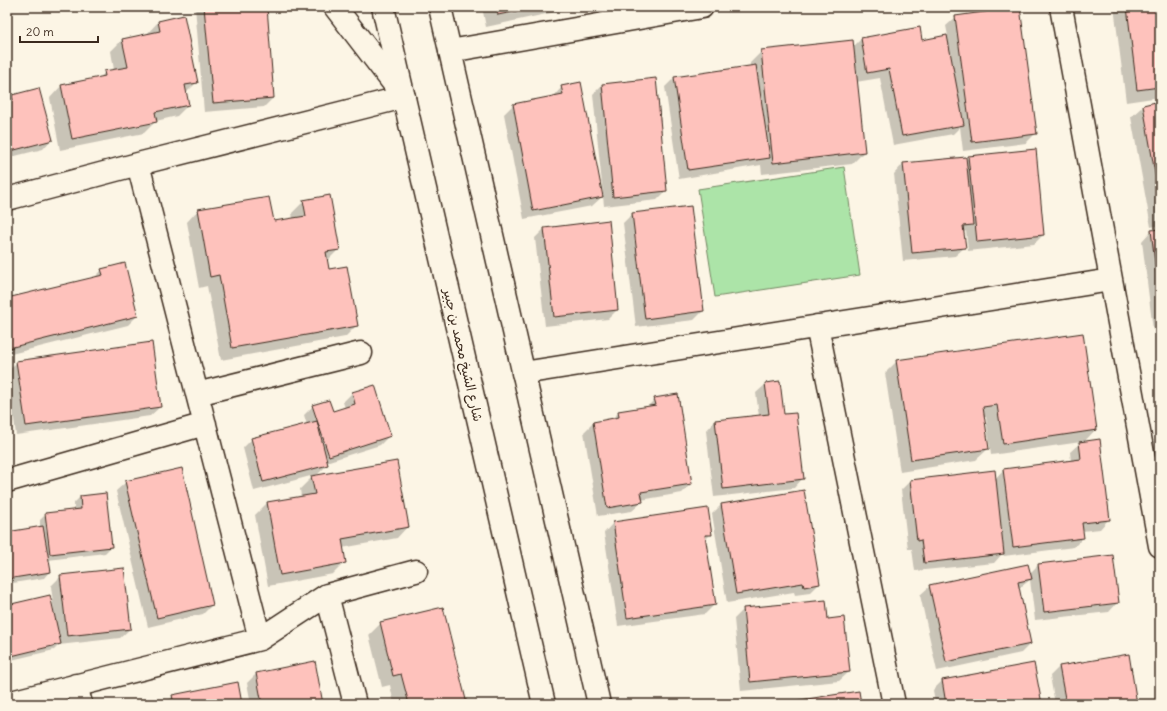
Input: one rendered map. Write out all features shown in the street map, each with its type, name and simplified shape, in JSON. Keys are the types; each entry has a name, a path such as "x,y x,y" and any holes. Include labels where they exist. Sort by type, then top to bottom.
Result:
{"street":[{"path":"7,199 138,164 404,97 336,7"},
{"name":"شارع الشيخ محمد بن جبير","path":"383,7 544,704"},
{"path":"440,7 599,704"},
{"path":"450,51 702,7"},
{"path":"1061,7 1160,546"},
{"path":"138,164 260,639"},
{"path":"523,373 1111,280"},
{"path":"817,326 894,704"},
{"path":"197,394 361,353"},
{"path":"7,481 205,424"},
{"path":"7,703 79,695 260,639 327,595 416,571"},
{"path":"327,595 355,704"}],"green space":[{"path":"844,167 860,275 715,297 698,189"}],"building":[{"path":"204,7 267,7 274,98 213,103"},
{"path":"496,7 537,7 498,15"},
{"path":"1020,7 1037,134 972,142 955,16"},
{"path":"1127,7 1160,7 1160,87 1137,90"},
{"path":"184,15 198,83 185,85 189,105 155,112 157,122 72,139 61,85 105,76 104,71 128,67 122,39 160,31 158,21"},
{"path":"920,27 922,40 947,35 964,125 902,136 889,69 867,73 861,38"},
{"path":"853,40 865,152 773,163 761,50"},
{"path":"756,65 770,158 688,170 674,77"},
{"path":"656,78 667,191 613,197 602,84"},
{"path":"581,82 603,197 533,211 513,104 563,94 561,86"},
{"path":"39,88 53,140 7,152 7,102 13,100 12,95"},
{"path":"1160,101 1160,202 1143,105"},
{"path":"1036,149 1044,235 977,242 968,156"},
{"path":"966,157 973,225 963,226 966,248 912,253 903,163"},
{"path":"330,195 340,250 326,252 329,269 347,266 358,326 232,348 219,275 210,277 198,209 269,197 274,221 306,216 303,200"},
{"path":"691,206 704,311 645,319 632,213"},
{"path":"609,220 618,310 554,317 544,228"},
{"path":"1160,229 1160,304 1151,230"},
{"path":"125,263 138,316 9,348 7,338 7,298 103,275 101,269"},
{"path":"1083,333 1097,430 1003,444 997,405 983,407 989,449 911,460 896,360"},
{"path":"152,342 161,407 26,426 16,361"},
{"path":"780,381 784,414 796,413 804,479 723,489 715,420 769,414 765,383"},
{"path":"375,385 391,436 329,456 312,405 329,400 333,411 355,404 352,392"},
{"path":"678,394 692,484 641,492 643,502 607,508 593,422 619,417 618,411 656,405 654,398"},
{"path":"317,421 328,465 263,482 251,438"},
{"path":"1100,439 1110,520 1082,523 1084,538 1013,547 1003,469 1081,459 1079,442"},
{"path":"397,461 409,527 342,539 346,563 280,575 267,502 315,494 311,476"},
{"path":"182,468 213,605 157,618 125,481"},
{"path":"995,470 1004,554 924,563 921,540 917,541 910,480"},
{"path":"804,490 820,584 804,587 803,583 736,594 721,504"},
{"path":"106,493 112,547 50,554 45,513 81,509 80,496"},
{"path":"708,508 712,535 705,535 716,605 627,618 613,522"},
{"path":"43,526 51,572 7,579 7,532"},
{"path":"1113,555 1119,603 1044,612 1038,564"},
{"path":"1028,564 1032,579 1018,582 1031,644 946,662 929,585"},
{"path":"124,568 131,629 67,636 60,575"},
{"path":"50,595 61,644 7,657 7,605"},
{"path":"826,600 828,619 844,617 850,672 750,682 743,608"},
{"path":"443,607 467,704 409,704 401,674 393,676 380,622"},
{"path":"1129,654 1137,704 1066,704 1059,666"},
{"path":"315,661 323,704 262,704 256,673"},
{"path":"1034,663 1042,704 946,704 942,680"},
{"path":"238,682 242,704 174,704 172,695"},
{"path":"859,691 861,704 774,704"}]}
